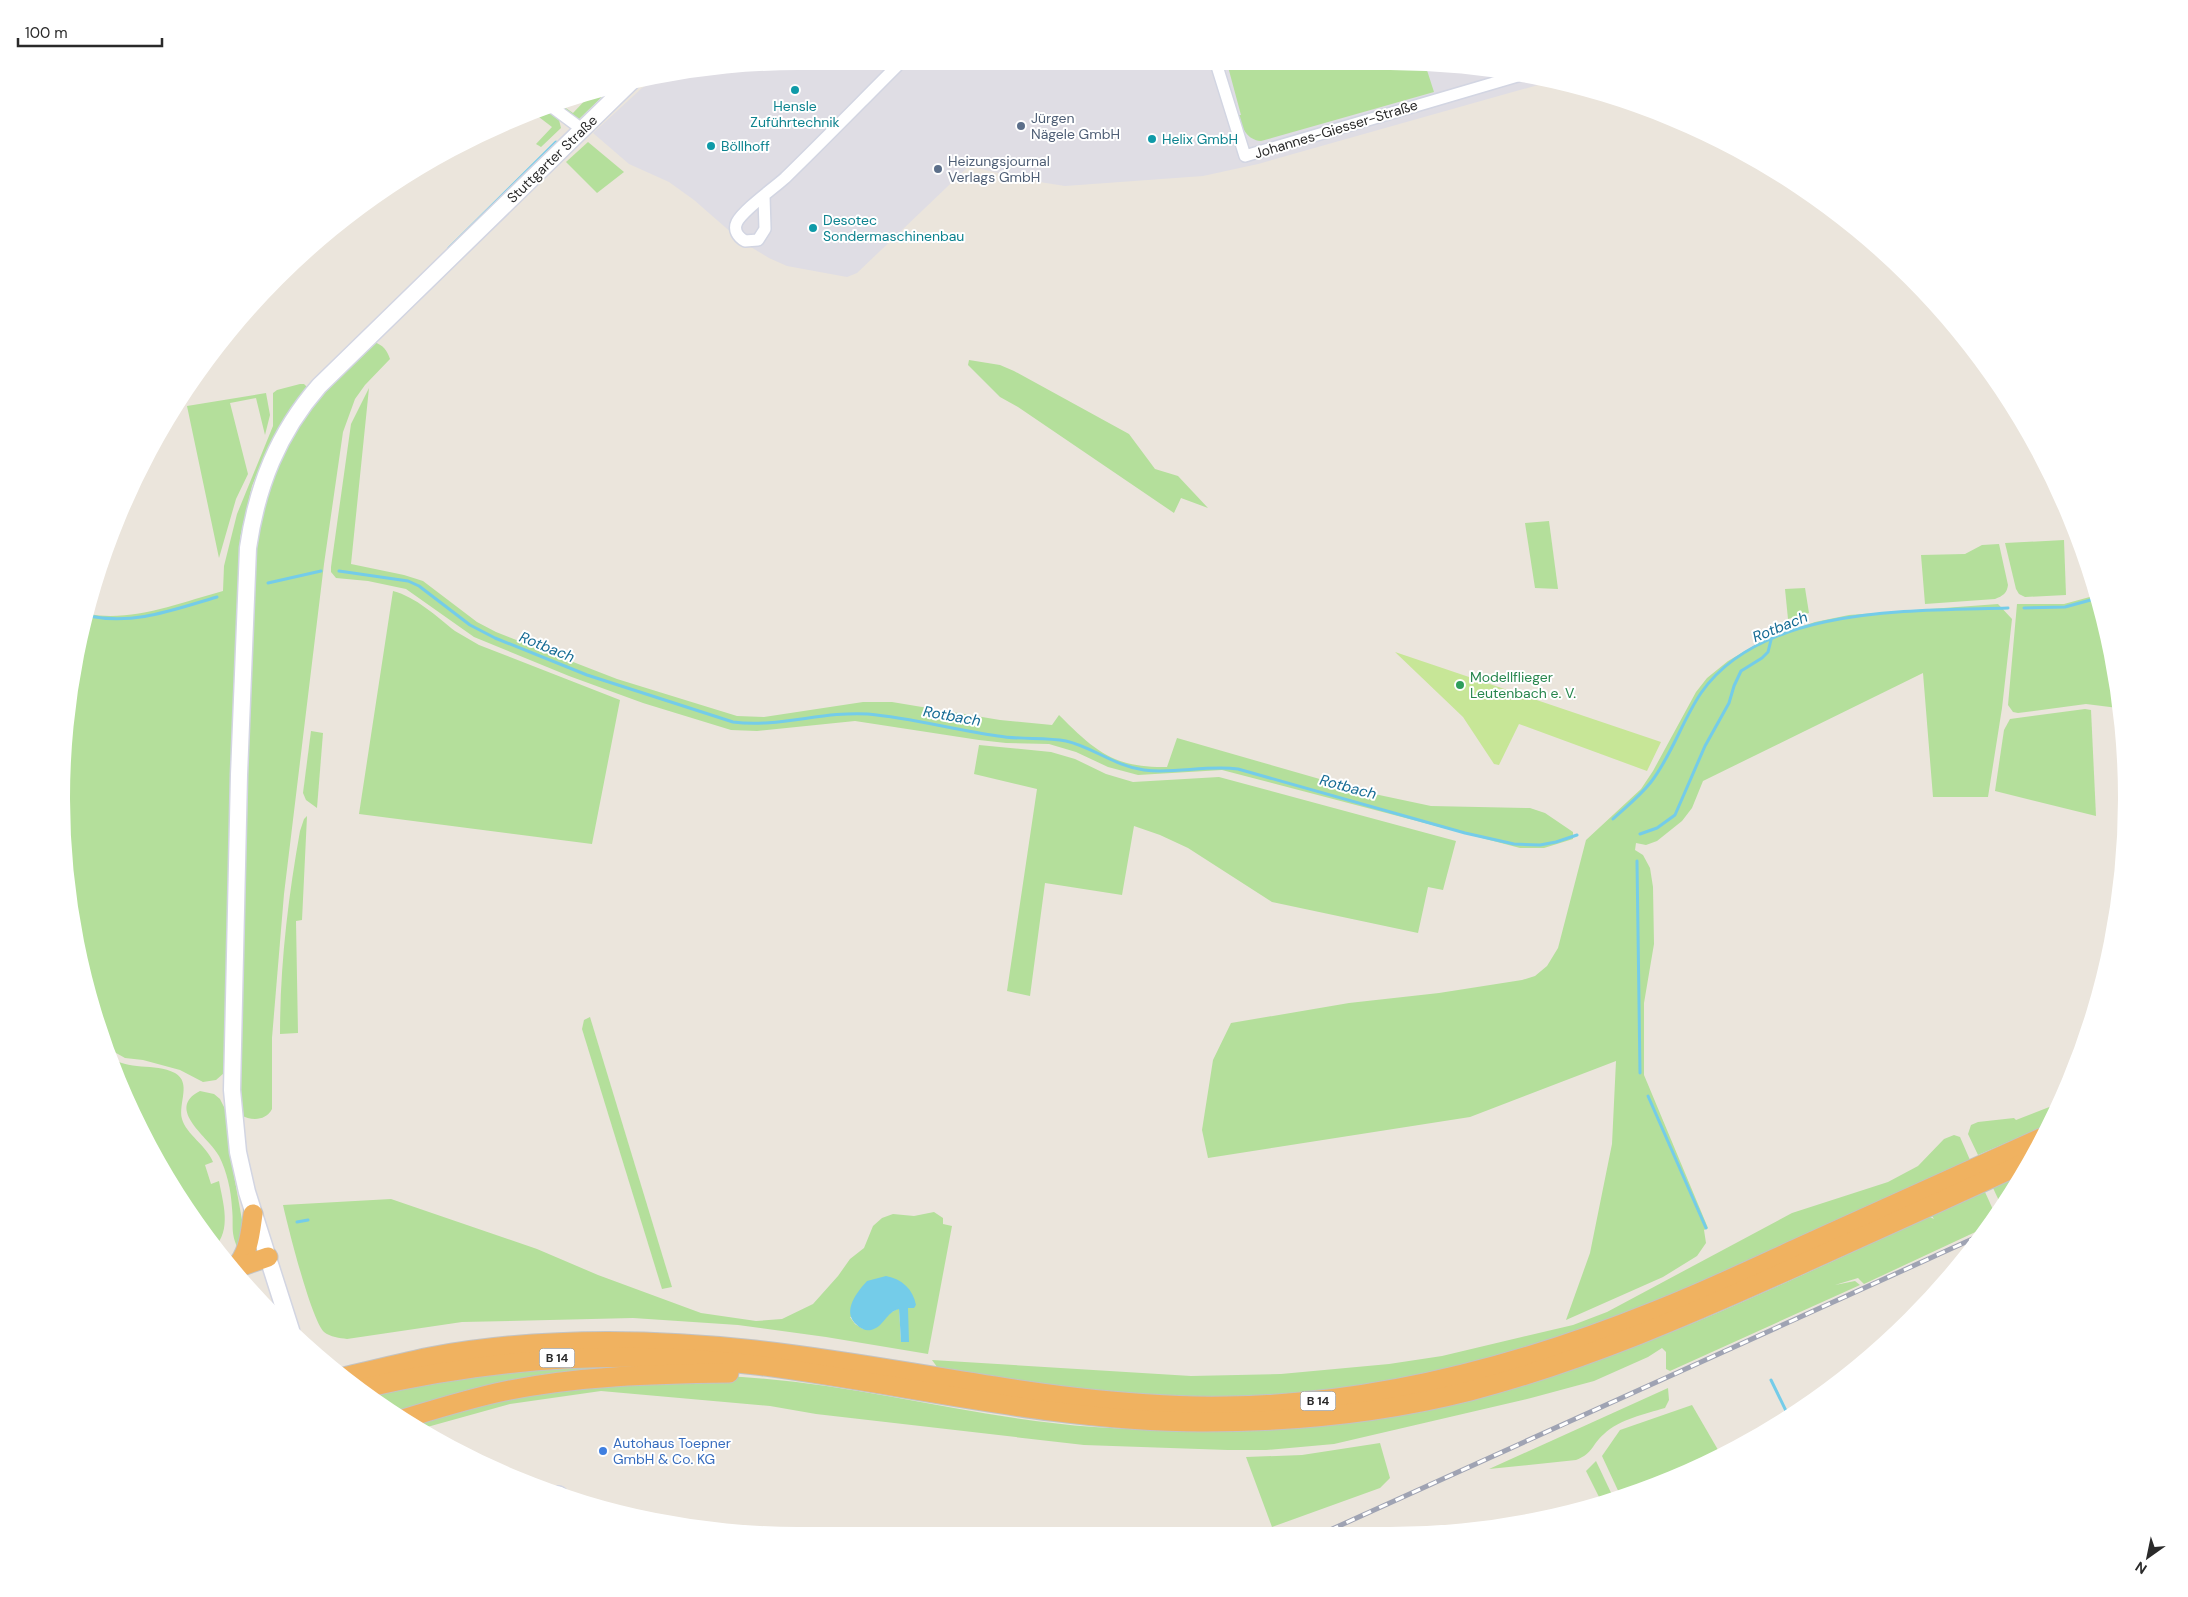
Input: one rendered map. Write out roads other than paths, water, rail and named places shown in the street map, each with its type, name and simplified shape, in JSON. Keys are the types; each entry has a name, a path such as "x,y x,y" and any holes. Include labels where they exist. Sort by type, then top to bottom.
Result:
{"highway":[{"name":"B 14","path":"354,1375 433,1357 484,1350 551,1343 619,1341 761,1351 981,1386 1109,1402 1194,1406 1254,1406 1365,1395 1418,1386 1497,1366 1566,1344 1652,1313 2031,1142"},
{"name":"B 14","path":"370,1387 452,1370 548,1358 649,1357 756,1366 1025,1408 1121,1419 1199,1422 1326,1417 1466,1392 1595,1352 1756,1285 2018,1166"},
{"path":"239,1264 248,1249 253,1214"},
{"path":"242,1268 269,1263"},
{"path":"248,1275 269,1263"},
{"path":"414,1417 471,1399 536,1385 610,1378 736,1373 756,1366"}],"main road":[{"name":"Stuttgarter Straße","path":"287,1318 247,1192 238,1152 232,1090 239,776 248,548 253,515 262,483 274,453 304,403 340,365 622,92"}],"street":[{"path":"764,196 893,70"},
{"name":"Johannes-Giesser-Straße","path":"1218,70 1245,156 1506,80"},
{"path":"558,111 583,130"}],"water":[{"path":"886,1276 902,1282 915,1299 916,1305 914,1308 908,1308 909,1342 901,1342 899,1309 891,1313 879,1326 869,1330 864,1329 852,1320 850,1308 855,1296 867,1281"}],"waterway":[{"path":"449,248 556,142"},
{"path":"268,583 321,571"},
{"name":"Rotbach","path":"339,571 408,581 419,586 470,625 495,638 587,675 733,722 767,723 851,714 884,716 1007,737 1066,741 1123,765 1144,770 1238,769 1465,833 1514,844 1540,845 1577,835"},
{"path":"93,617 122,619 154,615 217,597"},
{"name":"Rotbach","path":"2024,608 2065,607 2090,600"},
{"name":"Rotbach","path":"1613,819 1642,792 1658,772 1701,693 1728,664 1761,643 1800,628 1842,619 1885,613 1929,610 2008,608"},
{"path":"1640,834 1657,828 1675,815 1705,746 1729,703 1741,671 1768,652 1771,640"},
{"path":"1637,861 1640,1073"},
{"path":"1648,1096 1706,1228"},
{"path":"297,1222 308,1220"},
{"path":"1771,1380 1785,1409"}],"railway":[{"path":"1337,1527 1968,1241"}],"place":[{"name":"Hensle Zuführtechnik","path":"795,90"},
{"name":"Jürgen Nägele GmbH","path":"1021,126"},
{"name":"Helix GmbH","path":"1152,139"},
{"name":"Böllhoff","path":"711,146"},
{"name":"Heizungsjournal Verlags GmbH","path":"938,169"},
{"name":"Desotec Sondermaschinenbau","path":"813,228"},
{"name":"Modellflieger Leutenbach e. V.","path":"1460,685"},
{"name":"Autohaus Toepner GmbH & Co. KG","path":"603,1451"}]}
